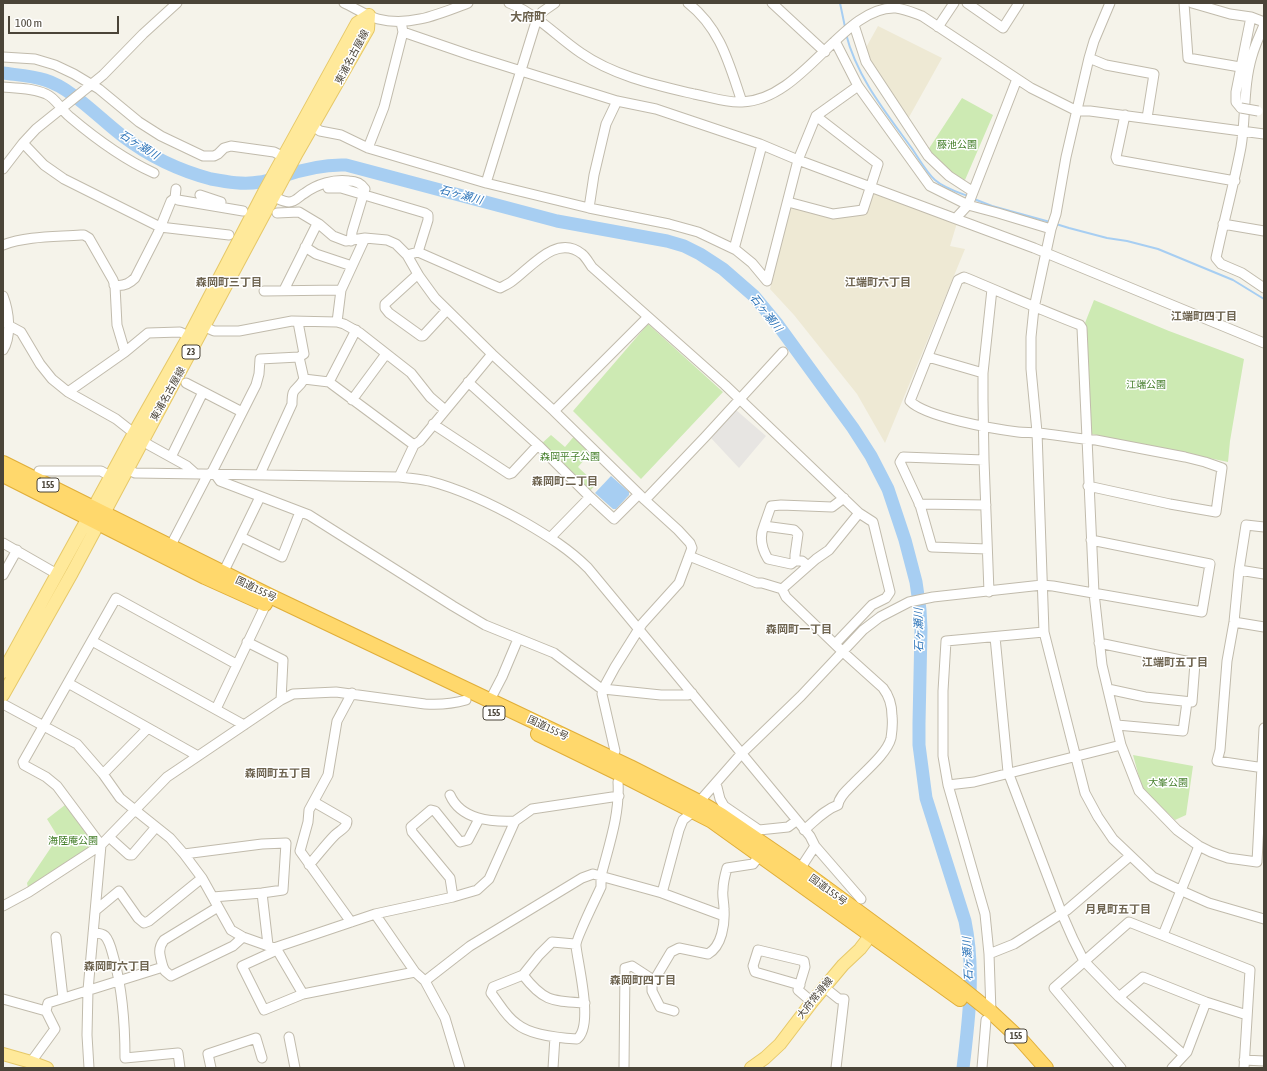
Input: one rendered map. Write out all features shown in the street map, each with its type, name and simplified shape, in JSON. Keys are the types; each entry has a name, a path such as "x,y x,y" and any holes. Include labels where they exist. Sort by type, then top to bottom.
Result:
{"highway":[{"name":"国道155号","path":"3,463 205,577 266,604 626,776 696,807 720,815 800,869 874,930"},
{"name":"国道155号","path":"3,475 170,547 630,766 696,807 712,821 760,855 874,930 1022,1041 1046,1068"},
{"name":"国道155号","path":"987,1016 1034,1068"}],"main road":[{"name":"東浦名古屋線","path":"3,695 72,573 110,476 138,436 205,327 272,193 297,153 368,29 369,15"},
{"name":"東浦名古屋線","path":"3,672 57,574 127,469 138,436 189,336 249,211 272,193 283,158 357,23 369,15"},
{"name":"大府常滑線","path":"751,1068 765,1058 780,1044 824,987 843,965 860,949 874,930"},
{"path":"3,1054 38,1066"}],"street":[{"path":"3,169 23,142 36,129 103,75 143,34 177,3"},
{"path":"344,3 377,19 402,22 424,19 468,3"},
{"path":"509,3 523,8 538,18 593,61 632,77 663,86 719,100 742,102 761,99 779,90 793,81 852,26 875,11 897,6 922,16 1031,88 1077,110 1090,110 1264,134"},
{"path":"486,183 520,70 538,18 542,12 555,3"},
{"path":"688,3 704,18 720,42 729,62 742,102"},
{"path":"772,3 825,52"},
{"path":"938,26 954,3"},
{"path":"967,3 1003,28 1020,3"},
{"path":"1110,3 1094,41 1089,58 1066,157 1056,214 1051,229 1034,308 1031,369 1037,432 1044,632 1084,793 1113,839 1153,877 1209,903 1264,920"},
{"path":"1184,3 1188,58 1240,67"},
{"path":"1192,3 1230,14 1251,17 1264,23 1252,56 1245,96 1243,130 1235,181 1223,224 1216,258 1221,264 1242,273 1264,288"},
{"path":"1251,17 1240,67 1236,102 1241,108 1261,112"},
{"path":"368,148 384,107 403,32 402,22"},
{"path":"852,26 866,62 928,156 949,176 972,191"},
{"path":"403,32 617,100 656,109 762,145 798,160 1046,253 1264,343"},
{"path":"839,38 858,86 930,186 968,205 1051,229"},
{"path":"3,57 35,58 74,74 99,89 139,122 160,136 203,156 214,156 224,148 231,146 274,152 283,158"},
{"path":"1089,58 1106,65 1154,74 1147,118"},
{"path":"956,218 968,205 972,191 1017,79"},
{"path":"312,126 320,131 342,135 368,148 486,183 589,208 683,227 698,232 734,250 752,263 767,281 798,160 816,116 858,86"},
{"path":"3,87 46,94 63,107 68,116 122,156 154,173"},
{"path":"589,208 594,175 606,124 617,100"},
{"path":"1125,115 1116,157 1117,160 1235,181"},
{"path":"788,202 833,214 863,210 871,187 878,164 816,116"},
{"path":"23,142 44,165 64,179 160,227 229,235"},
{"path":"734,250 762,145"},
{"path":"272,193 284,202 294,201 314,188 337,180 359,182 364,187 351,240"},
{"path":"328,188 342,188 425,212 428,215 427,225 418,252"},
{"path":"114,285 126,285 131,283 135,278 171,201 176,194 178,200 249,211"},
{"path":"200,195 221,202 244,205 249,211"},
{"path":"277,213 298,211 320,224 333,236 346,241 365,238 387,240 396,244 407,255 435,298 690,543 692,548 679,583 639,629 603,689 602,694 615,752"},
{"path":"284,290 316,226 320,224"},
{"path":"1223,224 1264,231"},
{"path":"3,245 18,240 84,235 89,238 104,263 114,285 117,325 125,352"},
{"path":"337,322 340,290 365,238"},
{"path":"305,247 316,254 349,266 352,265"},
{"path":"407,255 418,252 500,288 512,282 542,256 559,248 572,248 582,255 592,267 739,399 859,513 873,522 890,592 886,598 872,605 835,644"},
{"path":"418,274 385,304 385,308 388,312 421,336 424,336 447,310"},
{"path":"1088,486 1170,504 1216,512 1222,468 1184,457 1096,440 1086,440 1037,432 1019,432 983,426 951,418 915,406 910,401 958,280 964,277 1018,299 1034,308 1080,325 1082,328 1086,440 1088,486 1094,593 1099,642 1121,745 1139,791 1177,830 1199,846 1228,858 1257,862 1264,728"},
{"path":"989,592 983,426 983,373 992,289"},
{"path":"264,291 340,290"},
{"path":"3,296 8,325 5,347 3,350"},
{"path":"554,411 648,317"},
{"path":"205,327 214,331 239,331 292,321 337,322 344,324 356,330 411,373 430,397 445,410"},
{"path":"170,547 211,474 256,385 259,374 260,359 299,357 304,354 298,322"},
{"path":"8,325 21,332 40,364 52,379 68,392 116,419 149,445 187,466 196,474"},
{"path":"329,382 356,330"},
{"path":"68,392 125,352 148,333 180,332 189,336"},
{"path":"468,382 538,445 614,519 642,497 705,438 783,352"},
{"path":"352,400 386,354"},
{"path":"399,477 414,446 420,441 492,354"},
{"path":"260,474 292,404 292,393 294,389 300,386 304,379 299,357"},
{"path":"928,357 983,373"},
{"path":"304,379 329,382 414,446"},
{"path":"186,383 242,412"},
{"path":"171,457 203,392"},
{"path":"433,424 509,474 512,473 538,445"},
{"path":"984,460 903,457 900,462 919,504 932,547 987,549"},
{"path":"127,469 135,473 399,477 428,481 460,490 494,505 551,537 588,568 742,753 796,821 810,836 814,846 861,899"},
{"path":"39,471 101,471 110,476"},
{"path":"211,474 220,481 309,515 453,606 486,625 554,653 603,689 661,695 688,695 692,693"},
{"path":"551,537 590,496"},
{"path":"223,573 260,497"},
{"path":"808,566 802,561 795,561 791,564 768,559 763,552 761,536 771,506 832,507 844,498"},
{"path":"919,504 986,505"},
{"path":"241,537 282,557 300,512"},
{"path":"782,589 829,550 859,513"},
{"path":"1263,768 1217,761 1220,750 1227,661 1234,622 1239,570 1246,525 1264,527"},
{"path":"764,526 794,530 798,534 795,561"},
{"path":"662,893 683,820 742,753 801,696 863,630 880,617 903,604 933,597 1042,585 1202,612 1210,564 1091,540"},
{"path":"3,543 57,574"},
{"path":"3,575 17,550"},
{"path":"689,556 757,583 782,589 786,597 883,688 888,695 892,708 893,725 890,739 884,751 842,796 838,805 823,813 804,830"},
{"path":"1239,570 1264,574"},
{"path":"89,1068 87,1035 88,990 102,845 57,786 46,777 24,765 23,762 116,598 236,664"},
{"path":"216,709 236,664 266,604"},
{"path":"1234,622 1264,627"},
{"path":"988,1068 987,1016 989,954 985,914 948,785 943,756 943,691 946,641 1044,632"},
{"path":"995,637 1008,772 1062,914 1084,961 1119,997 1184,1055"},
{"path":"490,700 502,677 518,638"},
{"path":"92,641 244,725"},
{"path":"247,642 283,660 281,700"},
{"path":"1099,642 1195,663 1192,702 1145,697 1108,689"},
{"path":"68,683 198,756"},
{"path":"3,906 29,892 102,845 167,777 281,700 293,694 336,692 352,693 432,704 450,704 466,700"},
{"path":"351,922 300,851 308,822 309,810 328,775 337,721 352,693"},
{"path":"1117,725 1183,731 1186,702"},
{"path":"3,704 78,744 103,774 120,798 170,838 184,854 214,897 231,930 243,937 274,948"},
{"path":"103,774 148,728"},
{"path":"948,785 974,782 1008,772 1121,745"},
{"path":"575,944 552,942 522,975 493,986 491,993 508,1016 517,1025 534,1032 555,1037 576,1039 580,1036 583,1026 585,1003 575,944 601,887 601,876 619,796 618,782"},
{"path":"714,785 717,787 720,799 724,806 759,830 788,827 796,821"},
{"path":"450,795 453,802 460,809 479,819 496,822 515,821"},
{"path":"415,972 303,994 264,1010 242,966 274,948 375,914 454,897 478,890 489,878 515,821 532,809 619,796"},
{"path":"309,865 335,835 348,823 314,802"},
{"path":"454,897 450,878 412,832 411,827 431,810 435,811 460,842 468,840 479,819"},
{"path":"109,837 129,855 132,855 156,827"},
{"path":"184,854 262,844 286,843 283,890 214,897"},
{"path":"800,869 814,846"},
{"path":"1163,935 1199,846"},
{"path":"674,1011 660,1007 652,990 652,984 671,952 679,948 708,954 714,951 721,937 724,916 722,892 727,868 753,864 760,855"},
{"path":"989,954 1014,944 1062,914 1130,856"},
{"path":"425,981 470,946 582,878 593,874 662,893 724,916"},
{"path":"96,910 119,891 138,918 144,923 149,921 202,878"},
{"path":"262,893 274,948 303,994"},
{"path":"218,907 164,940 159,951 165,971 171,976 233,946 243,937"},
{"path":"375,914 415,972 425,981 445,1018 460,1068"},
{"path":"1121,1068 1054,988 1129,922 1250,970 1244,1064 1264,1061"},
{"path":"93,933 105,936 112,950 120,980 124,1017 125,1058 178,1054 180,1068"},
{"path":"56,937 63,998"},
{"path":"800,985 755,972 753,966 758,950 804,961 805,967 800,985 798,990 812,1002"},
{"path":"624,1068 626,968 632,966 655,981"},
{"path":"38,1066 55,1029 46,1011 48,1004 163,967"},
{"path":"522,975 542,996 558,1002 585,1003"},
{"path":"1119,997 1143,977 1206,1002 1247,1015"},
{"path":"824,987 839,998 844,998 836,1068"},
{"path":"3,999 46,1011"},
{"path":"1172,1068 1184,1055 1206,1002"},
{"path":"982,1068 987,1016"},
{"path":"289,1037 295,1068"},
{"path":"553,1068 555,1037"},
{"path":"211,1068 208,1054 256,1038 262,1058"}],"shaded area":[{"path":"878,26 942,58 908,119 863,53"},
{"path":"874,191 957,223 950,246 965,249 885,443 857,394 794,315 770,289 791,207 829,217 867,211"},
{"path":"736,410 766,436 739,468 710,437"}],"green space":[{"name":"藤池公園","path":"962,98 993,115 965,180 953,174 928,150"},
{"name":"江端公園","path":"1094,300 1169,331 1244,359 1230,441 1228,462 1092,434 1087,383 1085,323"},
{"path":"648,324 723,392 641,479 573,411"},
{"name":"森岡平子公園","path":"576,434 593,450 578,467 596,484 590,491 540,445 551,435 565,447"},
{"name":"大峯公園","path":"1133,755 1193,766 1186,815 1175,820 1142,788"},
{"name":"海陸庵公園","path":"65,805 94,844 29,892 27,883 58,837 47,819"}],"water":[{"path":"611,476 629,492 629,495 616,509 613,509 595,493"}],"waterway":[{"path":"840,3 845,27"},
{"path":"846,34 857,66 865,81 926,170 942,185 968,196"},
{"name":"石ヶ瀬川","path":"3,73 45,80 55,84 76,97 134,144 166,162 200,176 229,182 254,183 314,168 330,165 346,165 557,221 667,241 684,246 700,254 723,269 754,296 778,325 853,428 871,456 888,489 905,540 916,582 920,610 919,745 926,798 965,921 970,957 970,994 963,1068"},
{"path":"974,199 992,206 1050,222"},
{"path":"1056,224 1107,238 1127,241 1158,249 1233,280 1264,299"}],"district":[{"name":"大府町","path":"528,17"},
{"name":"森岡町三丁目","path":"229,283"},
{"name":"江端町六丁目","path":"878,283"},
{"name":"江端町四丁目","path":"1204,317"},
{"name":"森岡町二丁目","path":"565,482"},
{"name":"森岡町一丁目","path":"799,630"},
{"name":"江端町五丁目","path":"1175,663"},
{"name":"森岡町五丁目","path":"278,774"},
{"name":"月見町五丁目","path":"1118,910"},
{"name":"森岡町六丁目","path":"117,967"},
{"name":"森岡町四丁目","path":"643,981"}]}
